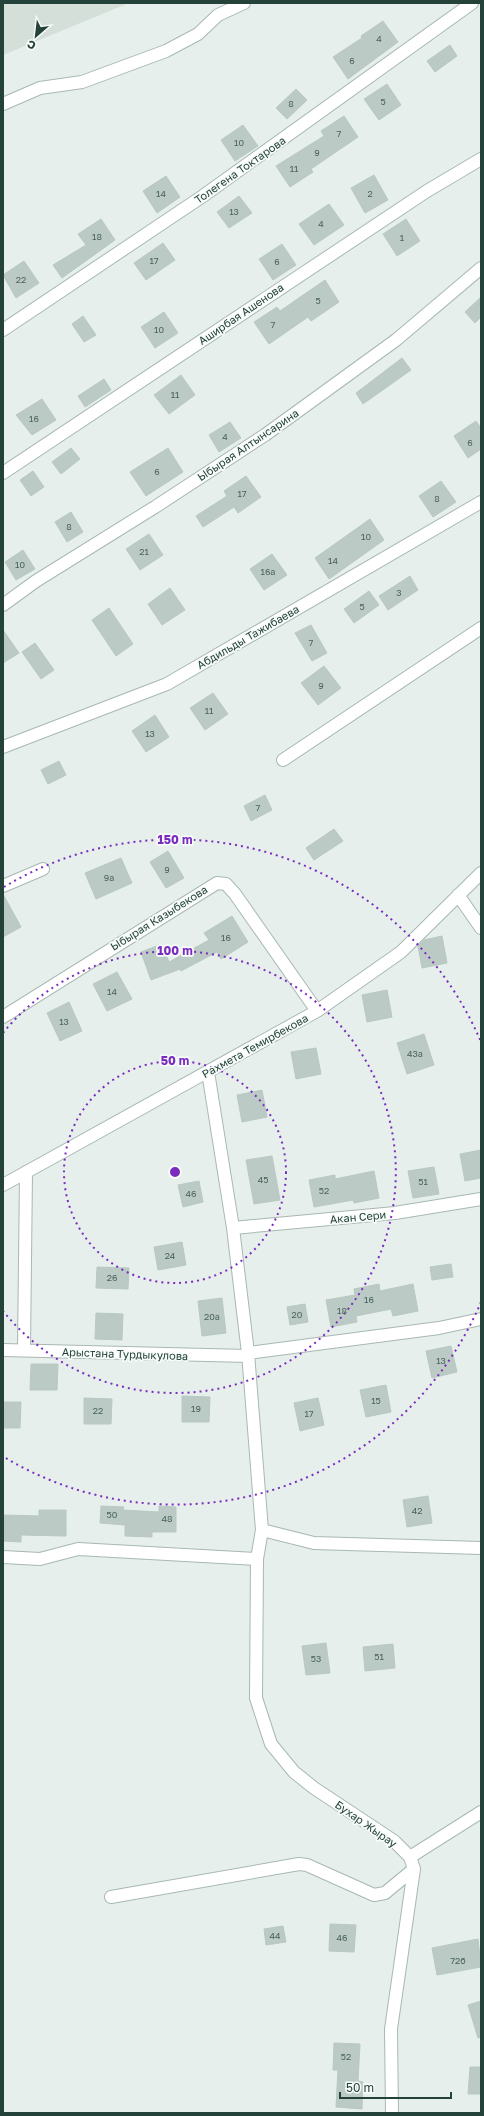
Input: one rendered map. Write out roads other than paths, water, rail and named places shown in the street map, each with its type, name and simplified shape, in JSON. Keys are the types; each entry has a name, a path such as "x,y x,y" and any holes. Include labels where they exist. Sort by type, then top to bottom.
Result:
{"street":[{"path":"3,104 40,88 82,82 166,51 198,34 218,15 244,3"},
{"name":"Толегена Токтарова","path":"3,330 203,196 472,3"},
{"name":"Аширбая Ашенова","path":"3,473 427,191 481,159"},
{"name":"Ыбырая Алтынсарина","path":"3,605 36,581 155,507 271,430 396,340 481,268"},
{"name":"Абдильды Тажибаева","path":"3,747 167,684 481,502"},
{"path":"282,760 481,628"},
{"path":"3,886 43,869"},
{"name":"Рахмета Темирбекова","path":"3,1185 317,1011 401,952 481,873"},
{"name":"Ыбырая Казыбекова","path":"3,1017 217,883 226,884 236,894 317,1011"},
{"path":"458,895 481,928"},
{"name":"Бухар Жырау","path":"208,1072 233,1228 248,1355 262,1530 257,1559 256,1698 271,1744 294,1772 314,1788 394,1841 410,1857 414,1869 391,2029 392,2113"},
{"path":"24,1350 26,1172"},
{"name":"Акан Сери","path":"233,1228 395,1214 481,1199"},
{"name":"Арыстана Турдыкулова","path":"3,1350 104,1354 248,1355 439,1328 481,1319"},
{"path":"262,1530 314,1543 481,1548"},
{"path":"3,1557 40,1559 78,1550 257,1559"},
{"path":"410,1857 481,1812"},
{"path":"112,1897 299,1864 307,1865 379,1896 385,1893 414,1869"}]}
